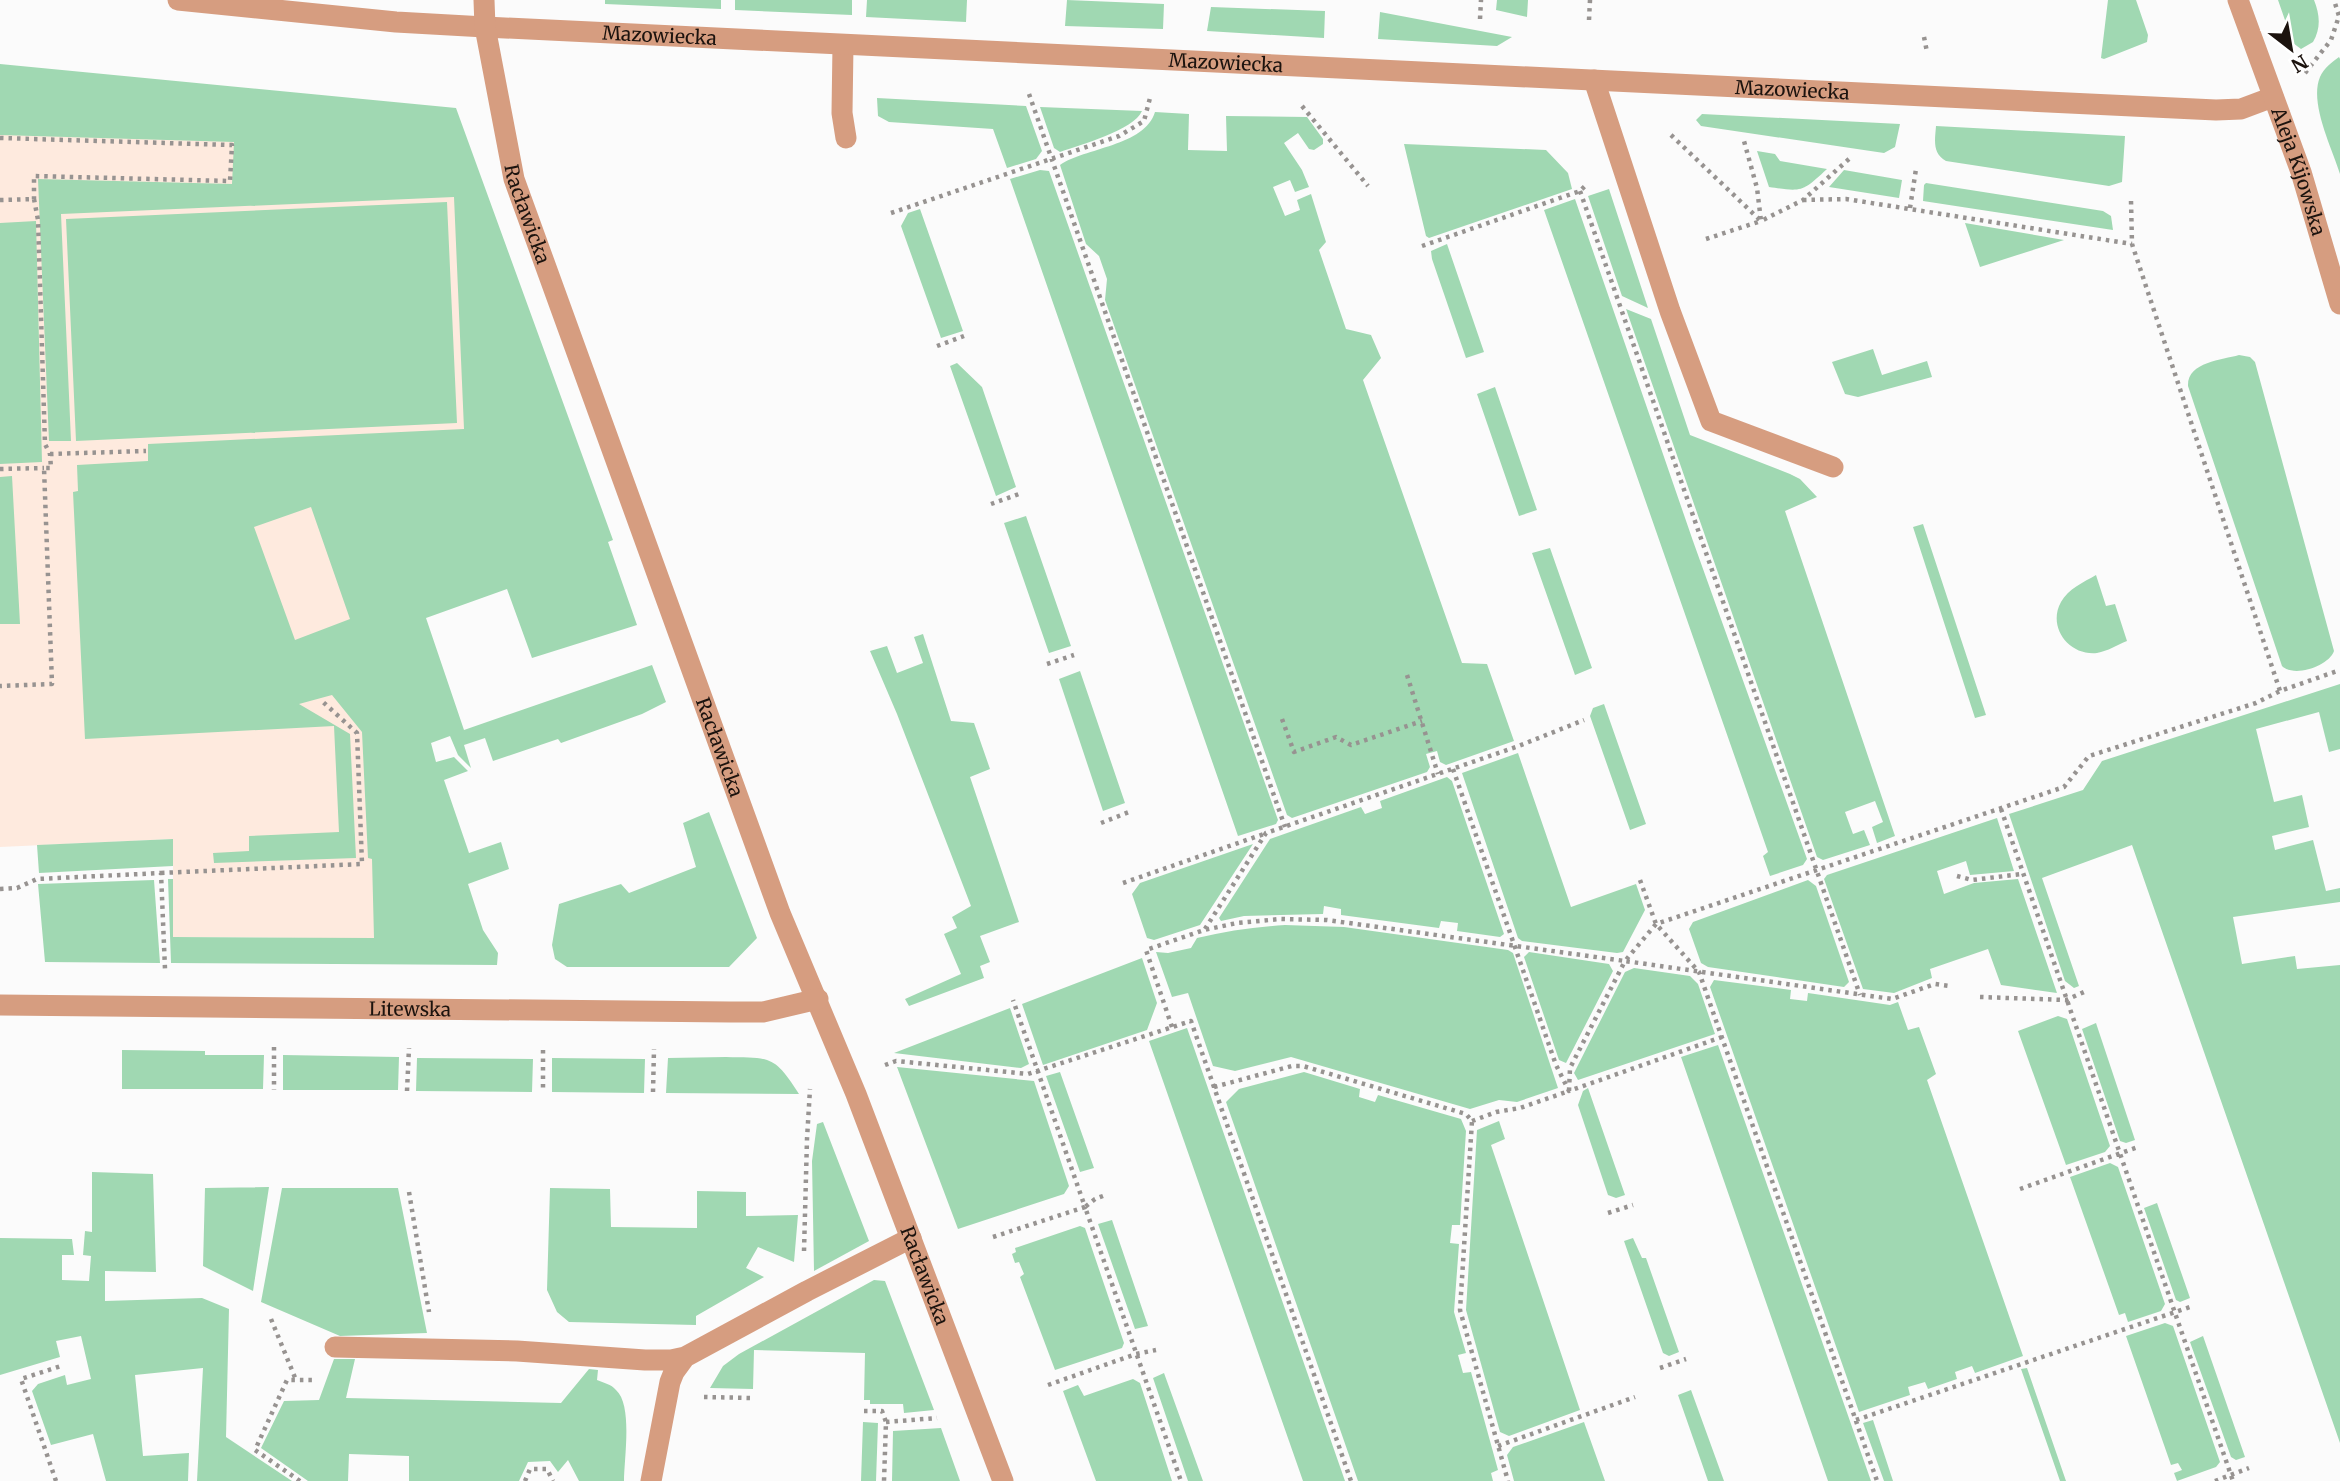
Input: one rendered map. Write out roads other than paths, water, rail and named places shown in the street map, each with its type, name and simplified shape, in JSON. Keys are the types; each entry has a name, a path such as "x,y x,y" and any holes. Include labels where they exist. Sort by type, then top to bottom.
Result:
{"street":[{"name":"Mazowiecka","path":"178,0 396,22 485,27 2230,110 2273,97"},
{"name":"Racławicka","path":"484,0 485,27 514,179 780,913 818,999 1003,1481"},
{"name":"Aleja Kijowska","path":"2238,0 2305,184 2340,304"},
{"path":"842,45 842,113 846,138"},
{"path":"1594,80 1670,311 1711,421 1833,467"},
{"name":"Litewska","path":"0,1004 763,1012 818,999"},
{"path":"335,1347 435,1348 671,1360 685,1357 911,1238"},
{"path":"652,1481 670,1382 685,1357"}]}
